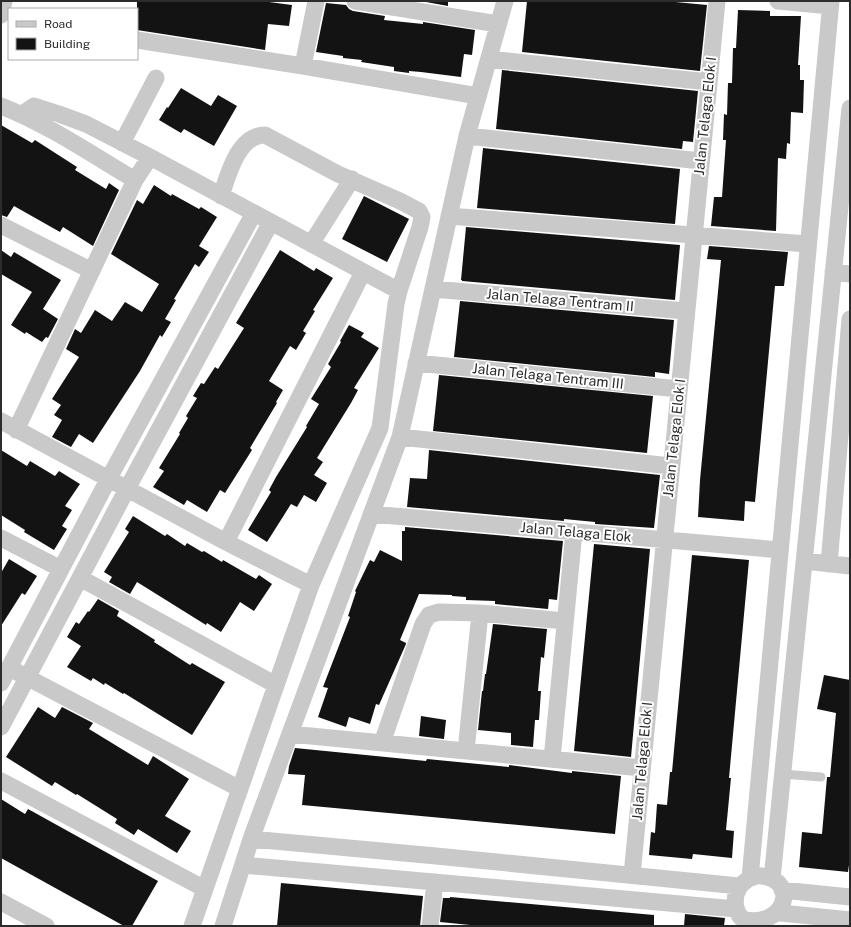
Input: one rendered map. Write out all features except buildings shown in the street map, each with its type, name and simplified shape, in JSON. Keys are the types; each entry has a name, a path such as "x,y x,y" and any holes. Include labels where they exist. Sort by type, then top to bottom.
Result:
{"street":[{"path":"1,15 4,1"},
{"path":"303,66 316,1"},
{"path":"355,1 498,24"},
{"path":"223,926 251,839 400,437 467,136 505,1"},
{"name":"Jalan Telaga Elok I","path":"632,875 716,1"},
{"path":"740,918 735,897 745,882 780,550 830,4 778,1"},
{"path":"138,40 303,66 478,96"},
{"path":"489,59 709,82"},
{"path":"122,143 156,78"},
{"path":"1,106 22,114 49,128 135,180"},
{"path":"22,114 34,106 86,124 399,291"},
{"path":"773,921 785,902 777,885 782,774 850,108"},
{"path":"192,926 312,586 380,428 396,304 422,217 419,211 400,201 338,174 265,135 258,135 244,145 231,166 221,196"},
{"path":"467,136 701,162"},
{"path":"16,430 135,180 150,157"},
{"path":"311,244 352,180"},
{"path":"1,683 5,666 61,569 254,213"},
{"path":"449,216 808,244"},
{"path":"1,727 271,222"},
{"path":"1,225 92,271"},
{"path":"226,542 363,272"},
{"path":"833,272 850,274"},
{"name":"Jalan Telaga Tentram II","path":"433,289 686,311"},
{"path":"830,564 850,319"},
{"name":"Jalan Telaga Tentram III","path":"416,363 679,389"},
{"path":"1,421 226,542 312,586"},
{"path":"400,437 671,466"},
{"name":"Jalan Telaga Elok","path":"371,514 780,550"},
{"path":"552,759 574,532"},
{"path":"1,538 61,569"},
{"path":"804,561 850,566"},
{"path":"80,578 276,686"},
{"path":"382,743 423,624 429,615 439,612 480,613 565,621"},
{"path":"466,751 480,613"},
{"path":"5,666 240,789"},
{"path":"290,734 642,768"},
{"path":"1,781 205,889"},
{"path":"251,839 632,875 745,882 761,876 777,885 850,897"},
{"path":"243,865 435,882 740,918 755,925 773,921 850,920"},
{"path":"430,926 435,882"},
{"path":"1,902 46,926"}],"lane":[{"path":"782,774 821,777"}]}
